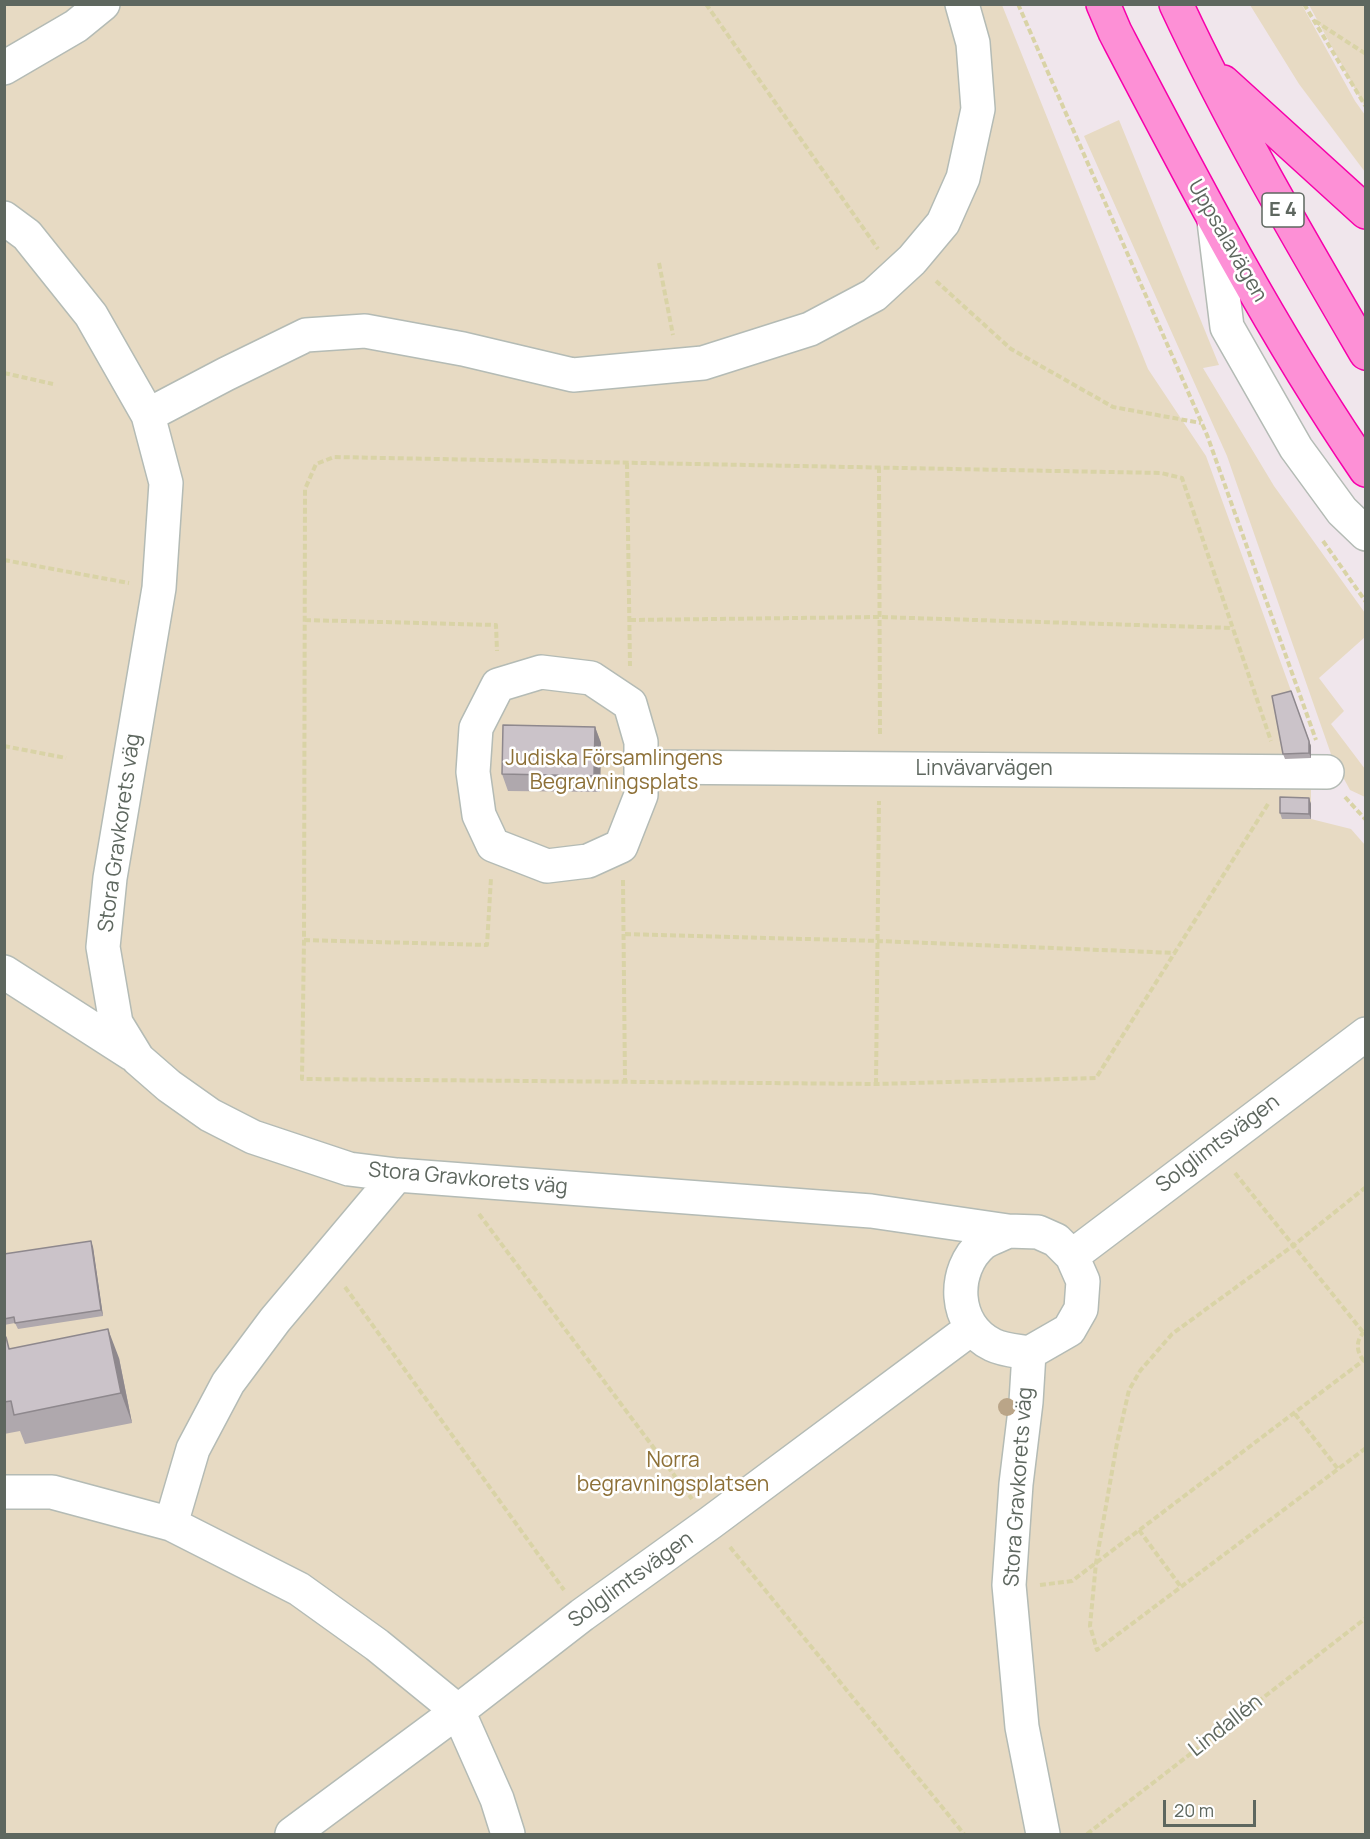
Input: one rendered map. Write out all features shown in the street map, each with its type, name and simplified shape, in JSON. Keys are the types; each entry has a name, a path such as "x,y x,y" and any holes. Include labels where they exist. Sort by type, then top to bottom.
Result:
{"highway":[{"name":"Uppsalavägen","path":"1103,4 1115,32 1214,221 1337,428 1365,470"},
{"name":"E 4","path":"1176,4 1204,65 1266,182 1365,353"},
{"path":"1204,65 1365,212"}],"street":[{"path":"4,68 76,26 103,4"},
{"path":"148,415 306,335 365,331 573,375 703,363 810,329 874,295 904,267 943,223 963,178 978,109 973,44 963,4"},
{"name":"Stora Gravkorets väg","path":"4,218 27,235 91,315 148,415 166,483 159,588 110,878 104,948 116,1023 138,1059 169,1086 210,1115 253,1137 350,1168 397,1175 872,1211 1008,1231 1038,1232 1056,1240 1072,1256 1083,1281 1082,1309 1069,1330 1029,1353 1009,1585 1022,1727 1043,1834"},
{"path":"1214,221 1227,327 1296,448 1342,511 1365,534"},
{"path":"541,672 591,678 630,704 641,742 641,795 621,846 588,861 547,866 493,845 479,815 473,772 476,728 498,685 541,672"},
{"name":"Linvävarvägen","path":"641,767 1327,772"},
{"path":"4,972 138,1059"},
{"name":"Solglimtsvägen","path":"1072,1256 1365,1034"},
{"path":"171,1524 193,1449 228,1383 275,1320 397,1175"},
{"path":"1008,1231 984,1243 967,1263 960,1294 964,1312 972,1328 993,1345 1029,1353"},
{"name":"Solglimtsvägen","path":"292,1834 458,1711 582,1615 972,1328"},
{"path":"4,1492 52,1492 171,1524 299,1589 377,1645 458,1711 497,1799 508,1834"}],"path":[{"path":"706,4 904,267 1011,349 1113,407 1202,423"},
{"path":"1018,4 1202,423 1327,772"},
{"path":"1304,4 1365,107"},
{"path":"1312,19 1365,54"},
{"path":"659,263 679,365"},
{"path":"4,373 53,384"},
{"path":"1268,804 1096,1078 876,1084 302,1079 305,489 316,464 334,457 1161,472 1182,478 1270,735 1274,771"},
{"path":"627,463 630,704"},
{"path":"879,467 880,745"},
{"path":"1320,536 1365,602"},
{"path":"4,560 159,588"},
{"path":"630,620 879,617 1233,628"},
{"path":"305,620 496,625 498,685"},
{"path":"4,746 66,758"},
{"path":"876,1084 879,801"},
{"path":"304,940 487,945 493,845"},
{"path":"621,846 625,934 625,1082"},
{"path":"625,934 1176,953"},
{"path":"1009,1585 1046,1586 1072,1581 1365,1361 1358,1349 1359,1337 1364,1331 1214,1147"},
{"path":"1365,1187 1294,1245 1173,1334 1140,1371 1129,1390 1117,1443 1096,1563 1090,1626 1097,1650 1365,1448"},
{"path":"326,1260 582,1615"},
{"path":"1295,1414 1338,1469"},
{"path":"1139,1530 1181,1587"},
{"name":"Lindallén","path":"1086,1834 1365,1618"}],"green space":[{"name":"Norra begravningsplatsen","path":"5,5 1002,5 1148,369 1206,456 1311,746 1311,819 1351,829 1365,845 1365,1834 5,1834"},
{"path":"1250,5 1302,5 1365,115 1365,172 1299,84"},
{"path":"1309,5 1365,5 1365,106 1362,102"},
{"path":"1119,120 1219,365 1203,368 1274,486 1365,613 1365,637 1319,678 1344,711 1331,724 1365,769 1365,797 1350,790 1332,757 1227,456 1084,136"}],"building":[{"path":"1291,691 1309,741 1309,753 1283,754 1272,696"},
{"path":"503,725 595,727 594,776 502,774"},
{"path":"1280,797 1309,798 1309,814 1280,813"},
{"path":"91,1241 101,1310 15,1323 14,1317 4,1319 4,1254"},
{"path":"108,1329 121,1393 14,1415 11,1401 4,1402 4,1338 6,1337 9,1349"}],"park label":[{"name":"Judiska Församlingens Begravningsplats","path":"614,771"}]}
